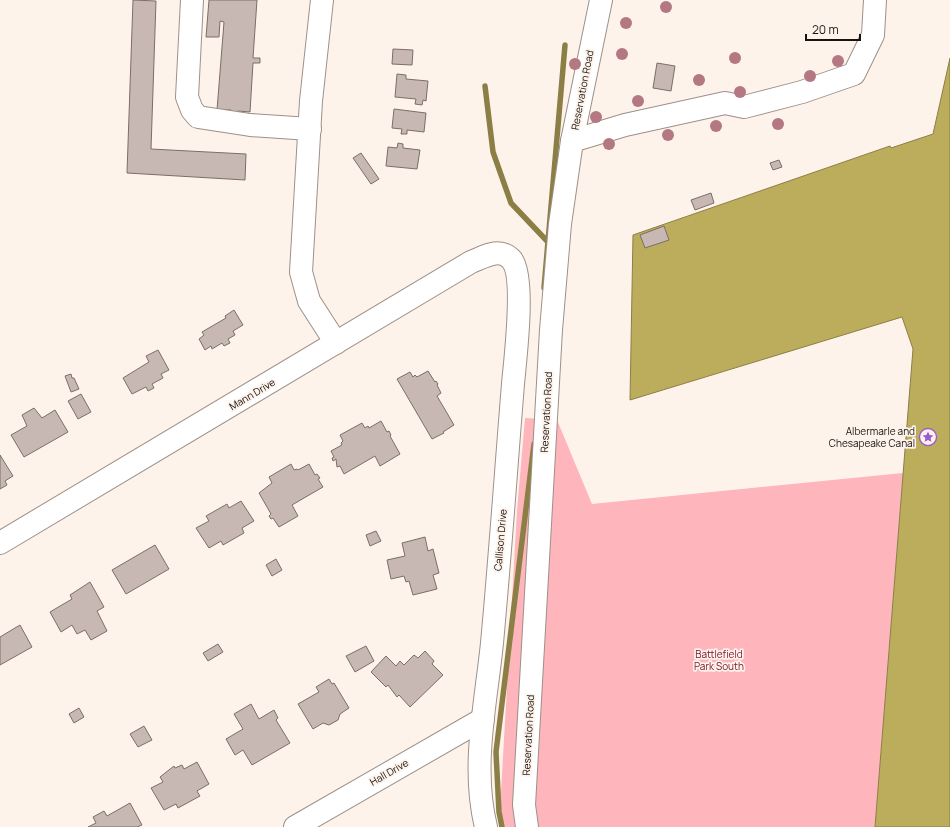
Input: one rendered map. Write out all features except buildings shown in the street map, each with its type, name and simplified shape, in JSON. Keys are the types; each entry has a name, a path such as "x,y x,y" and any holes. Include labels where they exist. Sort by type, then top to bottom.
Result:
{"street":[{"path":"192,0 187,97 192,110 198,117 250,125 310,129"},
{"path":"322,0 310,129 301,272 310,301 336,343"},
{"name":"Reservation Road","path":"526,827 524,805 551,330 560,224 572,141 601,0"},
{"path":"572,141 625,125 725,103 744,107 802,92 854,74 873,35 875,0"},
{"name":"Mann Drive","path":"0,544 472,262 496,253 506,255"},
{"name":"Callison Drive","path":"486,827 481,801 480,781 483,719 493,635 517,335 517,274 512,260 506,255"},
{"name":"Hall Drive","path":"295,827 483,719"}],"green space":[{"name":"Battlefield Park South","path":"525,418 557,420 592,504 903,473 875,827 499,827 517,511"}],"shaded area":[{"name":"Albermarle and Chesapeake Canal","path":"950,58 950,827 875,827 913,349 902,317 630,400 633,235 890,146 891,148 933,134"}],"waterway":[{"path":"544,288 565,45"},
{"path":"485,86 493,152 511,203 547,241"},
{"path":"502,827 499,812 496,752 534,444"}],"place":[{"name":"Albermarle and Chesapeake Canal","path":"928,437"}]}
